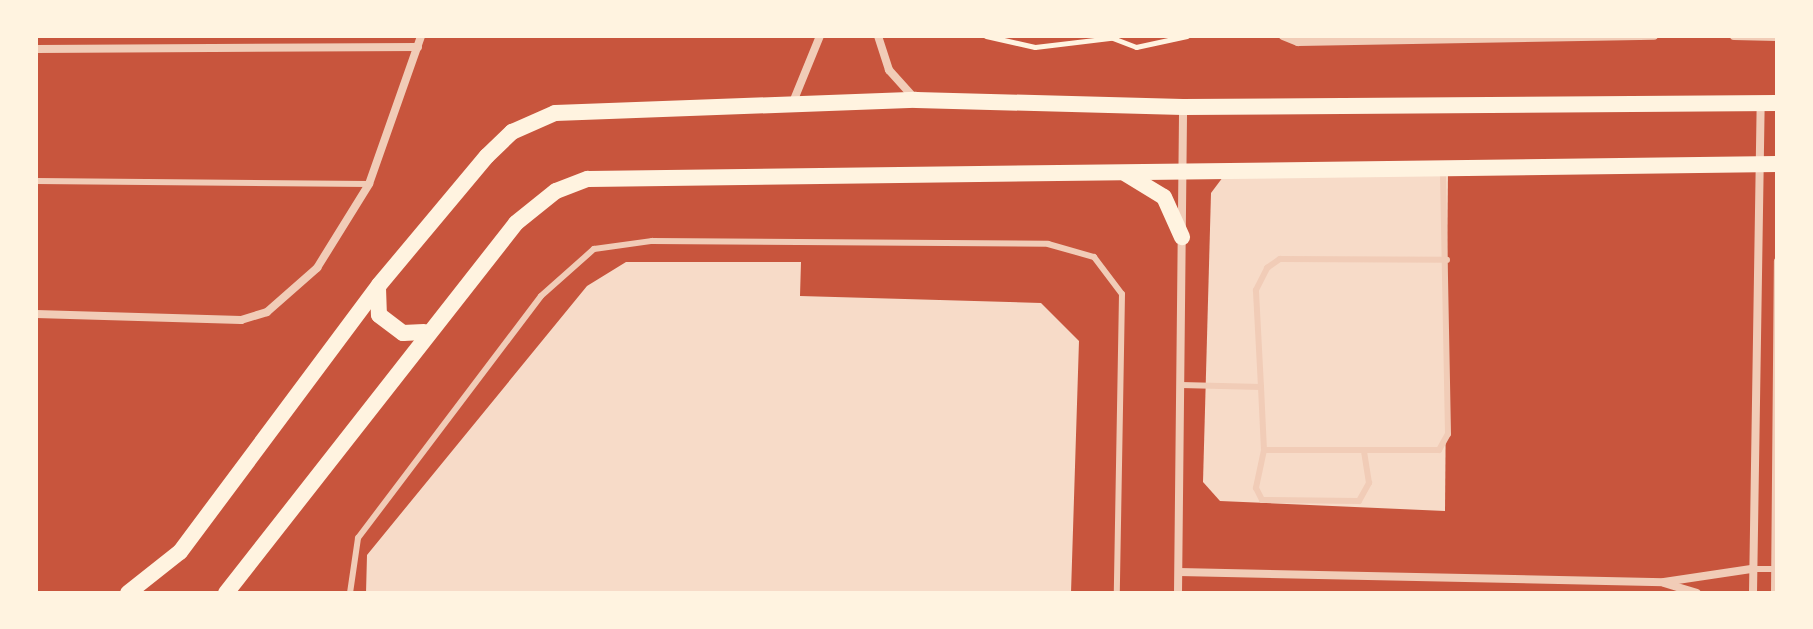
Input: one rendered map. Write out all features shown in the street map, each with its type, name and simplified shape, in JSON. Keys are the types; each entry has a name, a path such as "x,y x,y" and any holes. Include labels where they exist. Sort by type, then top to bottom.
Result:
{"main road":[{"path":"128,593 180,552 379,285 512,132 555,113 793,102 916,100 1183,107 1769,102"},
{"path":"226,593 424,332 516,223 556,191 588,179 1182,170 1443,172 1768,165"},
{"path":"1109,171 1152,185 1182,237"},
{"path":"379,285 379,315 403,333 424,332"}],"street":[{"path":"36,314 241,320 267,312 317,268 369,184 421,36"},
{"path":"793,102 820,36"},
{"path":"878,36 889,70 916,100"},
{"path":"1283,36 1298,42 1654,36"},
{"path":"1734,36 1777,37"},
{"path":"36,49 418,47"},
{"path":"1753,593 1751,569 1769,102"},
{"path":"1178,593 1183,107"},
{"path":"1179,572 1664,582 1751,569"},
{"path":"1664,582 1696,593"}],"lane":[{"path":"1264,450 1364,453 1439,450 1448,434 1443,172"},
{"path":"36,181 369,184"},
{"path":"350,593 358,538 541,296 594,249 652,241 1048,244 1094,257 1122,294 1117,593"},
{"path":"1364,453 1369,483 1359,501 1288,505 1262,500 1256,488 1264,450 1256,290 1267,268 1280,259 1447,260"},
{"path":"1774,593 1777,261"},
{"path":"1181,385 1261,387"},
{"path":"1751,569 1773,569"}],"path":[{"path":"986,36 1035,47 1069,38 1110,37 1162,46 1187,36"}],"building":[{"path":"1448,171 1445,511 1220,501 1203,482 1211,193 1226,173"},
{"path":"626,262 801,262 800,296 1041,303 1079,341 1071,593 366,593 367,555 587,286"}]}
